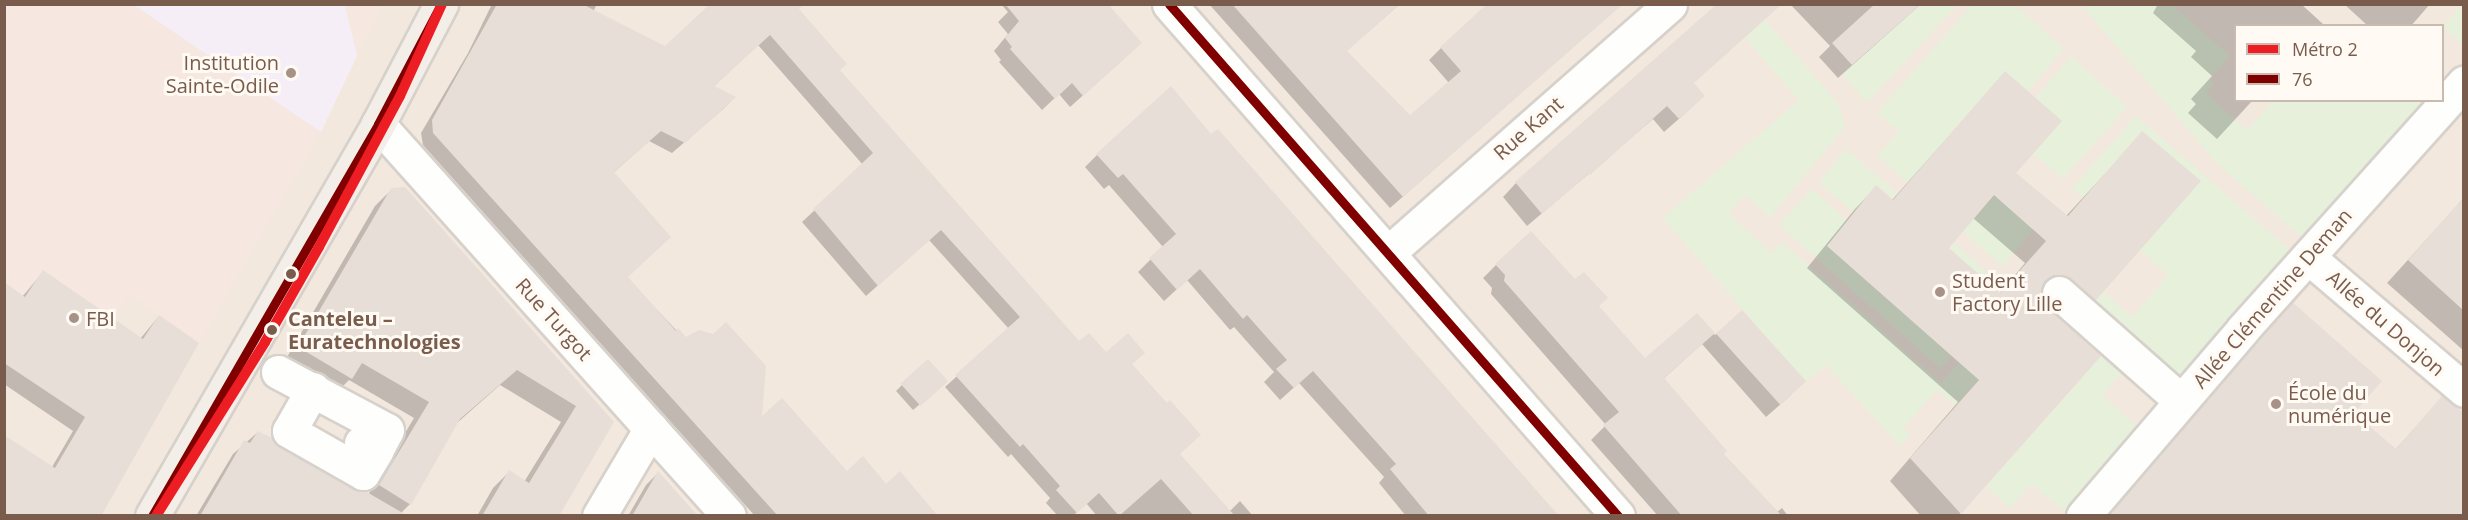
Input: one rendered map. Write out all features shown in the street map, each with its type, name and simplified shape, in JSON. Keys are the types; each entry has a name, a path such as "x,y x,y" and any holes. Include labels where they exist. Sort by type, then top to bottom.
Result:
{"main road":[{"path":"152,516 378,124 441,4"}],"street":[{"path":"1169,4 1618,516"},
{"name":"Rue Kant","path":"1388,253 1670,4"},
{"name":"Allée Clémentine Deman","path":"2083,516 2181,401 2463,82"},
{"name":"Rue Turgot","path":"378,124 729,516"},
{"name":"Allée du Donjon","path":"2308,256 2463,390"},
{"path":"2060,294 2181,401"},
{"path":"278,372 313,388 387,430 368,447 363,473 289,431 313,388"},
{"path":"599,516 651,429"}],"shaded area":[{"path":"5,5 2463,5 2463,515 5,515"},
{"path":"5,5 134,5 321,132 199,343 130,294 76,374 18,292 5,282"},
{"name":"Institution Sainte-Odile","path":"134,5 345,5 357,56 321,132"},
{"path":"345,5 382,5 357,56 347,6"}],"green space":[{"path":"1921,5 1957,5 1867,103 1842,74"},
{"path":"1972,5 2015,5 2064,49 2028,91 2005,71 1969,225 1994,195 2033,230 2002,266 1877,156 1899,131 1877,113"},
{"path":"2081,5 2172,5 2230,56 2210,79 2214,84 2206,93 2247,130 2272,102 2431,102 2306,242 2218,164"},
{"path":"2463,5 2464,5 2463,45 2444,25"},
{"path":"1765,20 1838,103 1845,127 1770,217 1744,195 1729,214 1772,254 1782,242 1941,383 1969,352 1989,368 1956,405 1937,390 1903,428 1910,435 1900,446 1826,365 1806,382 1663,218 1799,100 1745,38"},
{"path":"2071,56 2127,107 2063,179 2033,154 2061,121 2036,98"},
{"path":"2136,116 2296,255 2184,382 2069,283 2080,271 2132,317 2168,275 2140,250 2200,181 2142,131 2083,198 2072,188"},
{"path":"1846,149 1993,277 1988,282 1877,185 1854,213 1819,183"},
{"path":"1812,189 1847,221 1827,246 1952,356 1940,368 1779,225"},
{"path":"2109,347 2129,365 2102,395 2139,429 2066,513 2031,484 2010,508 1986,487"}],"building":[{"path":"497,4 582,4 665,46 710,4 804,4 799,9 847,64 840,70 1079,341 1089,333 1106,352 1128,333 1145,353 1132,364 1167,403 1170,400 1201,435 1180,454 1235,516 1194,516 1161,479 1119,516 1099,493 1077,513 1056,490 1060,486 1023,444 1020,447 955,375 1020,317 941,230 878,286 813,209 873,153 770,35 714,86 736,97 685,143 661,131 614,172 671,237 628,277 676,331 678,328 686,337 699,330 713,334 726,322 766,366 762,416 782,398 847,471 863,456 886,484 900,471 938,516 778,516 433,133 432,120"},
{"path":"1005,4 1108,4 1142,43 1083,96 1072,83 1055,99 1010,49 1012,47 1005,38 1019,21"},
{"path":"1232,4 1400,4 1347,51 1410,115 1461,71 1440,47 1487,4 1623,4 1403,197"},
{"path":"1717,4 1782,4 1694,83 1705,96 1679,119 1667,106 1590,175 1588,174 1542,214 1515,182"},
{"path":"1875,4 1921,4 1852,65 1832,43"},
{"name":"Student Factory Lille","path":"2005,71 2062,121 2016,173 2068,216 2142,131 2201,181 2096,300 2063,275 2054,275 2045,281 2041,290 2041,299 2046,307 2101,356 1961,514 1910,458 1979,380 1827,246 1876,185 1893,200","holes":["1994,195 2046,241 2000,293 1949,248"]},
{"path":"1171,86 1211,134 1218,129 1559,516 1429,516 1390,469 1396,464 1313,371 1294,388 1276,369 1287,360 1247,315 1243,319 1200,269 1177,290 1149,258 1176,234 1123,174 1118,178 1096,154"},
{"path":"405,187 614,422 559,516 482,516 509,470 529,483 576,406 517,370 460,419 411,505 379,485 429,402 362,363 352,379 298,347 391,188"},
{"path":"2463,198 2463,310 2408,260"},
{"path":"1531,231 1575,279 1584,272 1608,298 1599,306 1645,358 1697,313 1715,333 1664,378 1727,451 1724,454 1782,516 1682,516 1603,425 1619,412 1504,281 1505,275 1495,264"},
{"path":"43,270 143,339 159,315 199,343 101,516 4,516 4,435 55,468 85,417 4,363 4,282 25,297"},
{"path":"2292,302 2382,381 2354,413 2396,449 2442,396 2463,412 2463,516 2108,516"},
{"path":"1742,310 1806,381 1780,405 1716,333"},
{"path":"928,359 948,381 921,406 901,384"},
{"path":"258,431 272,438 280,447 354,489 365,491 408,516 200,516 244,440 250,443"},
{"path":"658,471 698,516 632,516"}],"metro line":[{"name":"2","path":"156,516 265,342 319,247 400,96 442,4"}],"transit line":[{"name":"76","path":"152,516 378,124 441,4"},
{"name":"76","path":"1169,4 1618,516"}],"place":[{"name":"Institution Sainte-Odile","path":"291,73"},
{"name":"Student Factory Lille","path":"1940,292"},
{"name":"FBI","path":"74,318"},
{"name":"Canteleu – Euratechnologies","path":"272,330"},
{"name":"École du numérique","path":"2276,404"}]}
